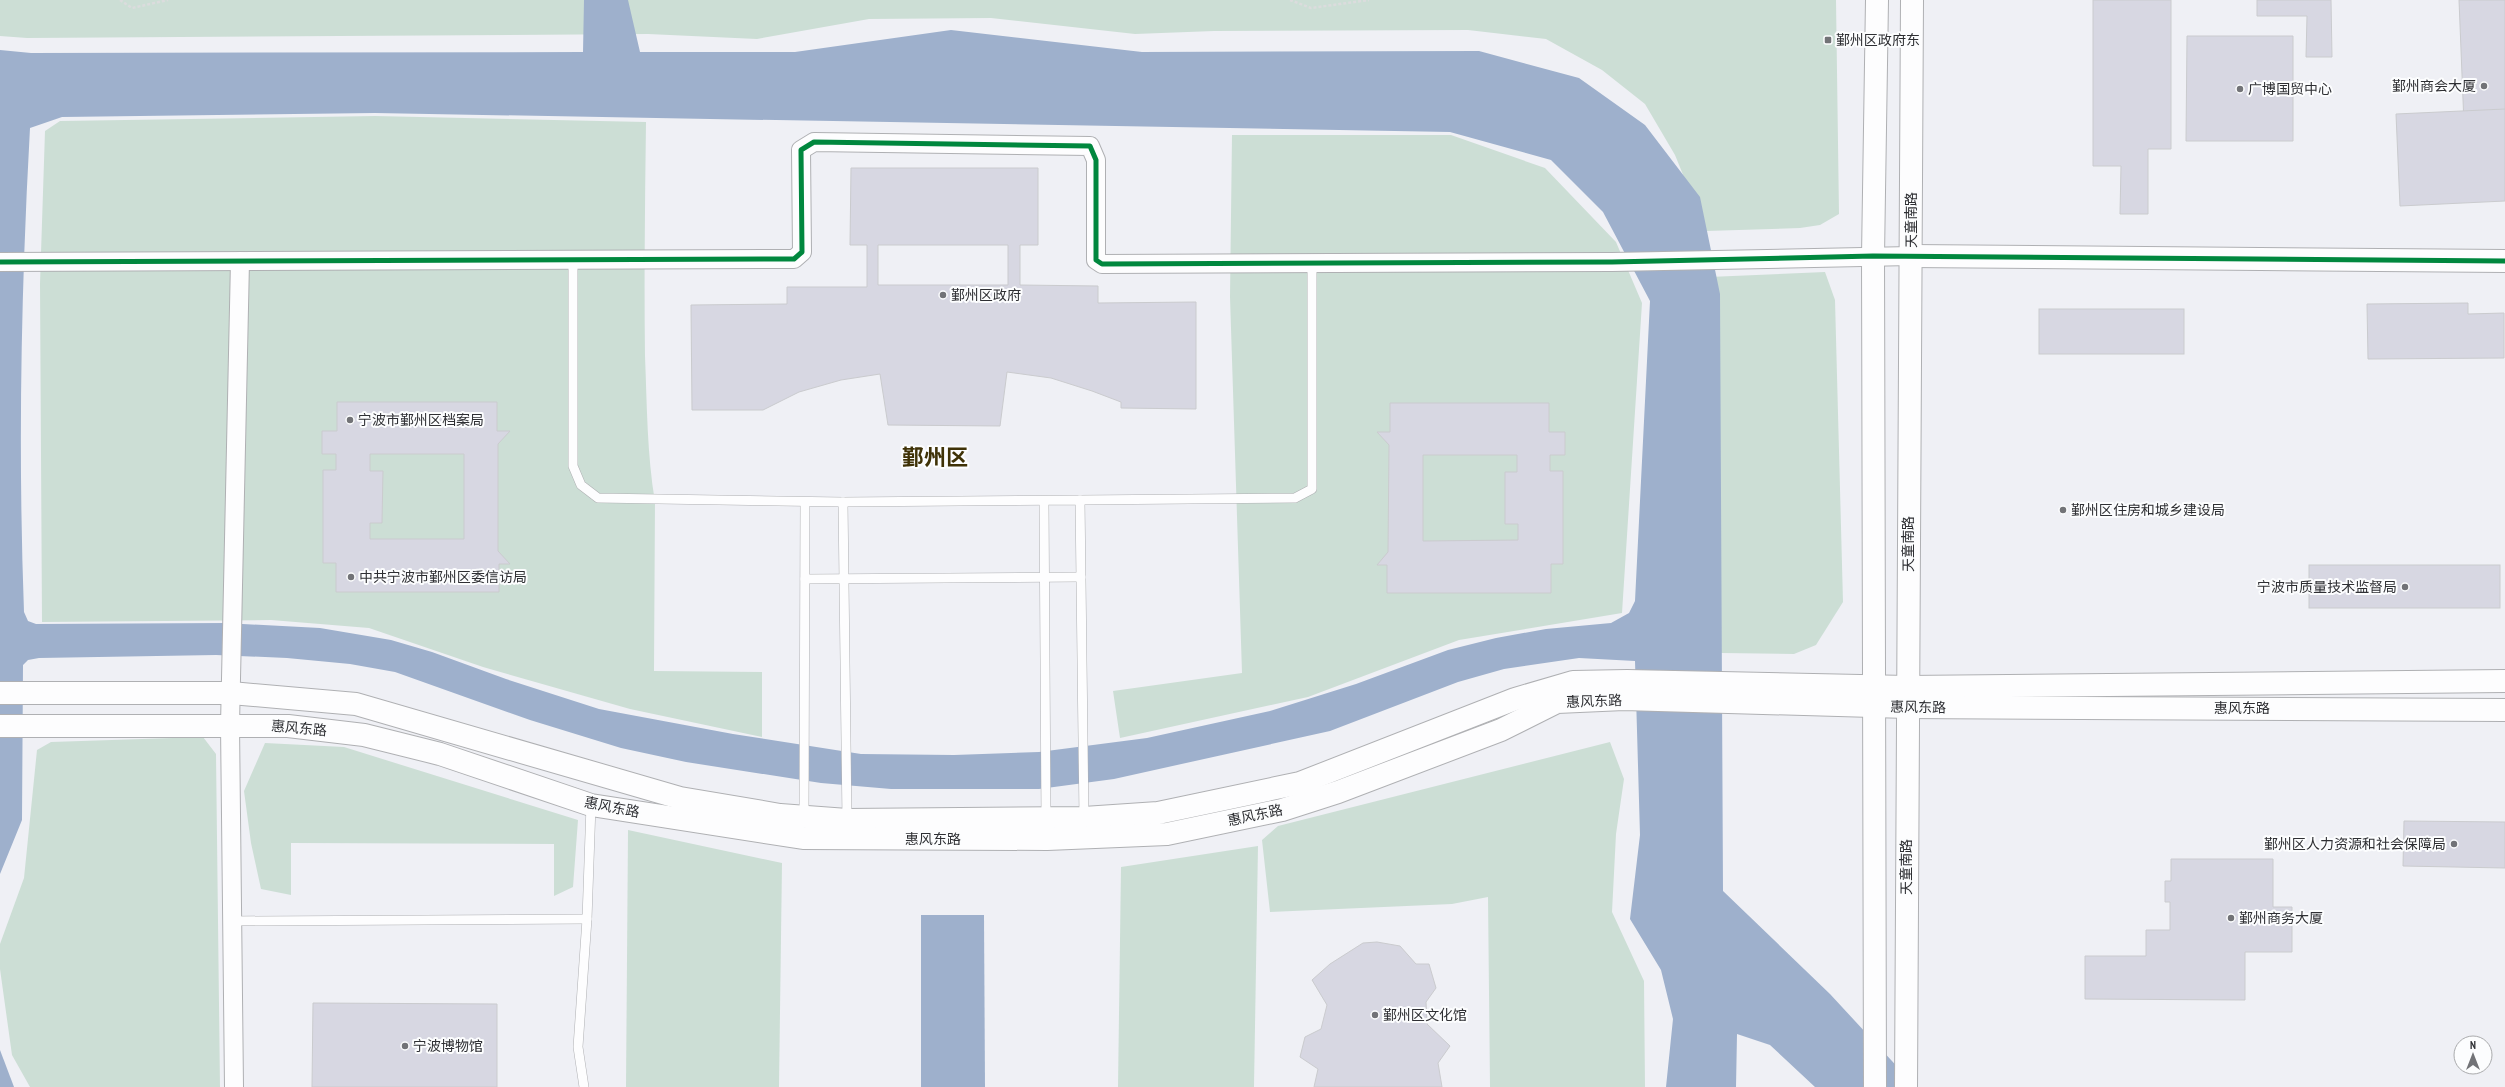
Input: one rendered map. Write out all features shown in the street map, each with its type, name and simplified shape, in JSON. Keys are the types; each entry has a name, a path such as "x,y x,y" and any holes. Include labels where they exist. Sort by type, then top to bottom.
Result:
{"street":[{"path":"1875,1077 1873,256 1877,0"},
{"name":"天童南路","path":"1906,1087 1905,995 1912,0"},
{"path":"0,262 794,259 802,252 801,150 814,142 1090,146 1096,160 1096,260 1102,264 1612,262 1873,256 2505,261"},
{"path":"234,1087 230,725 240,261"},
{"name":"惠风东路","path":"1907,697 2505,681"},
{"name":"惠风东路","path":"0,726 288,726 364,735 440,754 591,805 803,838 847,830 1084,828 1300,783 1515,699 1573,682 1625,690 1726,694 2505,710"},
{"name":"惠风东路","path":"0,693 231,693 356,704 680,798 804,817 847,830"}],"lane":[{"path":"573,260 573,466 581,485 598,498 805,502 1295,498 1312,489 1312,263"},
{"path":"1080,500 1084,828"},
{"path":"1044,501 1046,829"},
{"path":"803,838 805,502"},
{"path":"843,502 847,830"},
{"path":"805,579 1081,577"},
{"path":"584,1087 578,1047 587,919 591,805"},
{"path":"232,921 587,919"}],"path":[{"path":"120,0 132,8 168,0"},
{"path":"1290,0 1311,8 1369,0"}],"green space":[{"path":"0,0 1836,0 1839,214 1820,225 1800,228 1706,231 1675,155 1645,104 1602,70 1546,39 1468,30 1214,31 1135,34 991,18 869,19 757,39 648,34 27,38 0,36"},
{"path":"375,116 646,122 645,356 649,448 655,502 654,671 762,672 762,737 630,709 483,667 369,628 271,620 42,622 40,284 45,131 60,121"},
{"path":"1232,135 1451,135 1545,168 1616,242 1642,303 1622,613 1459,640 1308,697 1120,738 1113,691 1242,673 1230,297"},
{"path":"1825,272 1835,300 1843,602 1816,645 1794,654 1721,653 1709,277"},
{"path":"203,737 216,754 220,1087 30,1087 12,1055 0,969 0,944 24,878 37,750 51,742"},
{"path":"1610,742 1624,779 1616,834 1612,912 1644,981 1645,1087 1490,1087 1488,897 1452,904 1270,912 1262,840 1278,826"},
{"path":"265,743 344,747 578,820 573,887 554,896 554,844 291,843 291,895 261,889 251,843 244,791"},
{"path":"628,830 782,863 779,1087 626,1087"},
{"path":"1258,846 1254,1087 1118,1087 1121,867"}],"water":[{"path":"584,0 628,0 640,52 795,52 951,30 1142,52 1479,51 1579,78 1645,125 1700,197 1720,294 1723,891 1830,994 1916,1087 1815,1087 1770,1045 1737,1034 1736,1087 1666,1087 1673,1019 1661,970 1630,919 1640,835 1635,661 1579,658 1504,669 1458,682 1330,731 1114,779 1039,789 891,789 821,783 686,762 621,748 530,720 395,672 350,664 287,658 216,655 39,658 28,660 23,665 22,820 0,874 0,50 31,53 583,52","holes":["375,113 1450,132 1551,160 1603,212 1650,301 1635,601 1629,613 1611,623 1546,629 1496,638 1448,650 1356,684 1270,711 1147,738 1039,752 954,755 861,754 733,734 599,709 506,679 432,652 391,640 320,628 225,623 36,624 28,621 24,612 21,491 21,370 24,249 30,128 62,117"]},
{"path":"921,915 984,915 985,1087 921,1087"},
{"path":"0,1050 14,1087 0,1087"}],"building":[{"path":"2093,0 2171,0 2171,149 2148,149 2148,214 2120,214 2121,166 2093,166"},
{"path":"2257,0 2331,0 2332,57 2306,57 2307,16 2257,16"},
{"name":"鄞州商会大厦","path":"2459,0 2505,0 2505,172 2466,174"},
{"name":"广博国贸中心","path":"2187,36 2293,36 2293,141 2186,141"},
{"path":"2505,109 2505,201 2400,206 2396,114"},
{"name":"鄞州区政府","path":"851,168 1038,168 1038,245 1020,245 1020,285 1098,286 1098,303 1196,302 1196,409 1121,408 1121,402 1051,378 1007,372 1000,426 888,425 880,374 841,380 799,392 763,410 692,410 691,305 787,304 787,287 867,287 867,245 850,245","holes":["878,245 1008,245 1008,285 878,285"]},
{"path":"2468,303 2468,314 2504,313 2504,358 2368,359 2367,304"},
{"path":"2039,309 2184,309 2184,354 2039,354"},
{"path":"337,402 497,402 497,431 510,431 498,444 498,551 510,564 499,564 499,592 336,592 336,563 323,563 323,470 336,470 336,454 322,454 322,431 337,431","holes":["370,454 464,454 464,539 370,539 370,523 382,523 383,471 370,471"]},
{"path":"1390,403 1549,403 1549,432 1565,432 1565,455 1550,455 1550,471 1563,471 1563,564 1551,564 1551,593 1387,593 1387,565 1377,565 1388,552 1389,445 1377,432 1390,432","holes":["1423,455 1517,455 1517,472 1505,472 1505,524 1518,524 1518,540 1423,541"]},
{"name":"宁波市质量技术监督局","path":"2309,565 2500,565 2500,608 2309,608"},
{"name":"鄞州区人力资源和社会保障局","path":"2404,821 2505,822 2505,868 2403,866"},
{"name":"鄞州商务大厦","path":"2171,859 2273,859 2273,907 2292,907 2292,952 2245,952 2245,1000 2085,999 2085,956 2146,956 2146,930 2170,930 2170,902 2165,902 2165,881 2171,881"},
{"name":"鄞州区文化馆","path":"1377,942 1400,946 1416,964 1429,964 1436,988 1426,1002 1427,1024 1450,1046 1438,1063 1442,1087 1314,1087 1318,1069 1300,1057 1305,1037 1321,1029 1327,1005 1312,980 1330,964 1363,943"},
{"name":"宁波博物馆","path":"313,1003 497,1004 497,1087 312,1087"}],"cycle path":[{"path":"0,262 794,259 802,252 801,150 814,142 1090,146 1096,160 1096,260 1102,264 1612,262 1873,256 2505,261"}],"place":[{"name":"鄞州区政府东","path":"1828,40"},
{"name":"鄞州商会大厦","path":"2484,86"},
{"name":"广博国贸中心","path":"2240,89"},
{"name":"鄞州区政府","path":"943,295"},
{"name":"宁波市鄞州区档案局","path":"350,420"},
{"name":"鄞州区住房和城乡建设局","path":"2063,510"},
{"name":"中共宁波市鄞州区委信访局","path":"351,577"},
{"name":"宁波市质量技术监督局","path":"2405,587"},
{"name":"鄞州区人力资源和社会保障局","path":"2454,844"},
{"name":"鄞州商务大厦","path":"2231,918"},
{"name":"鄞州区文化馆","path":"1375,1015"},
{"name":"宁波博物馆","path":"405,1046"}],"district":[{"name":"鄞州区","path":"935,457"}]}
